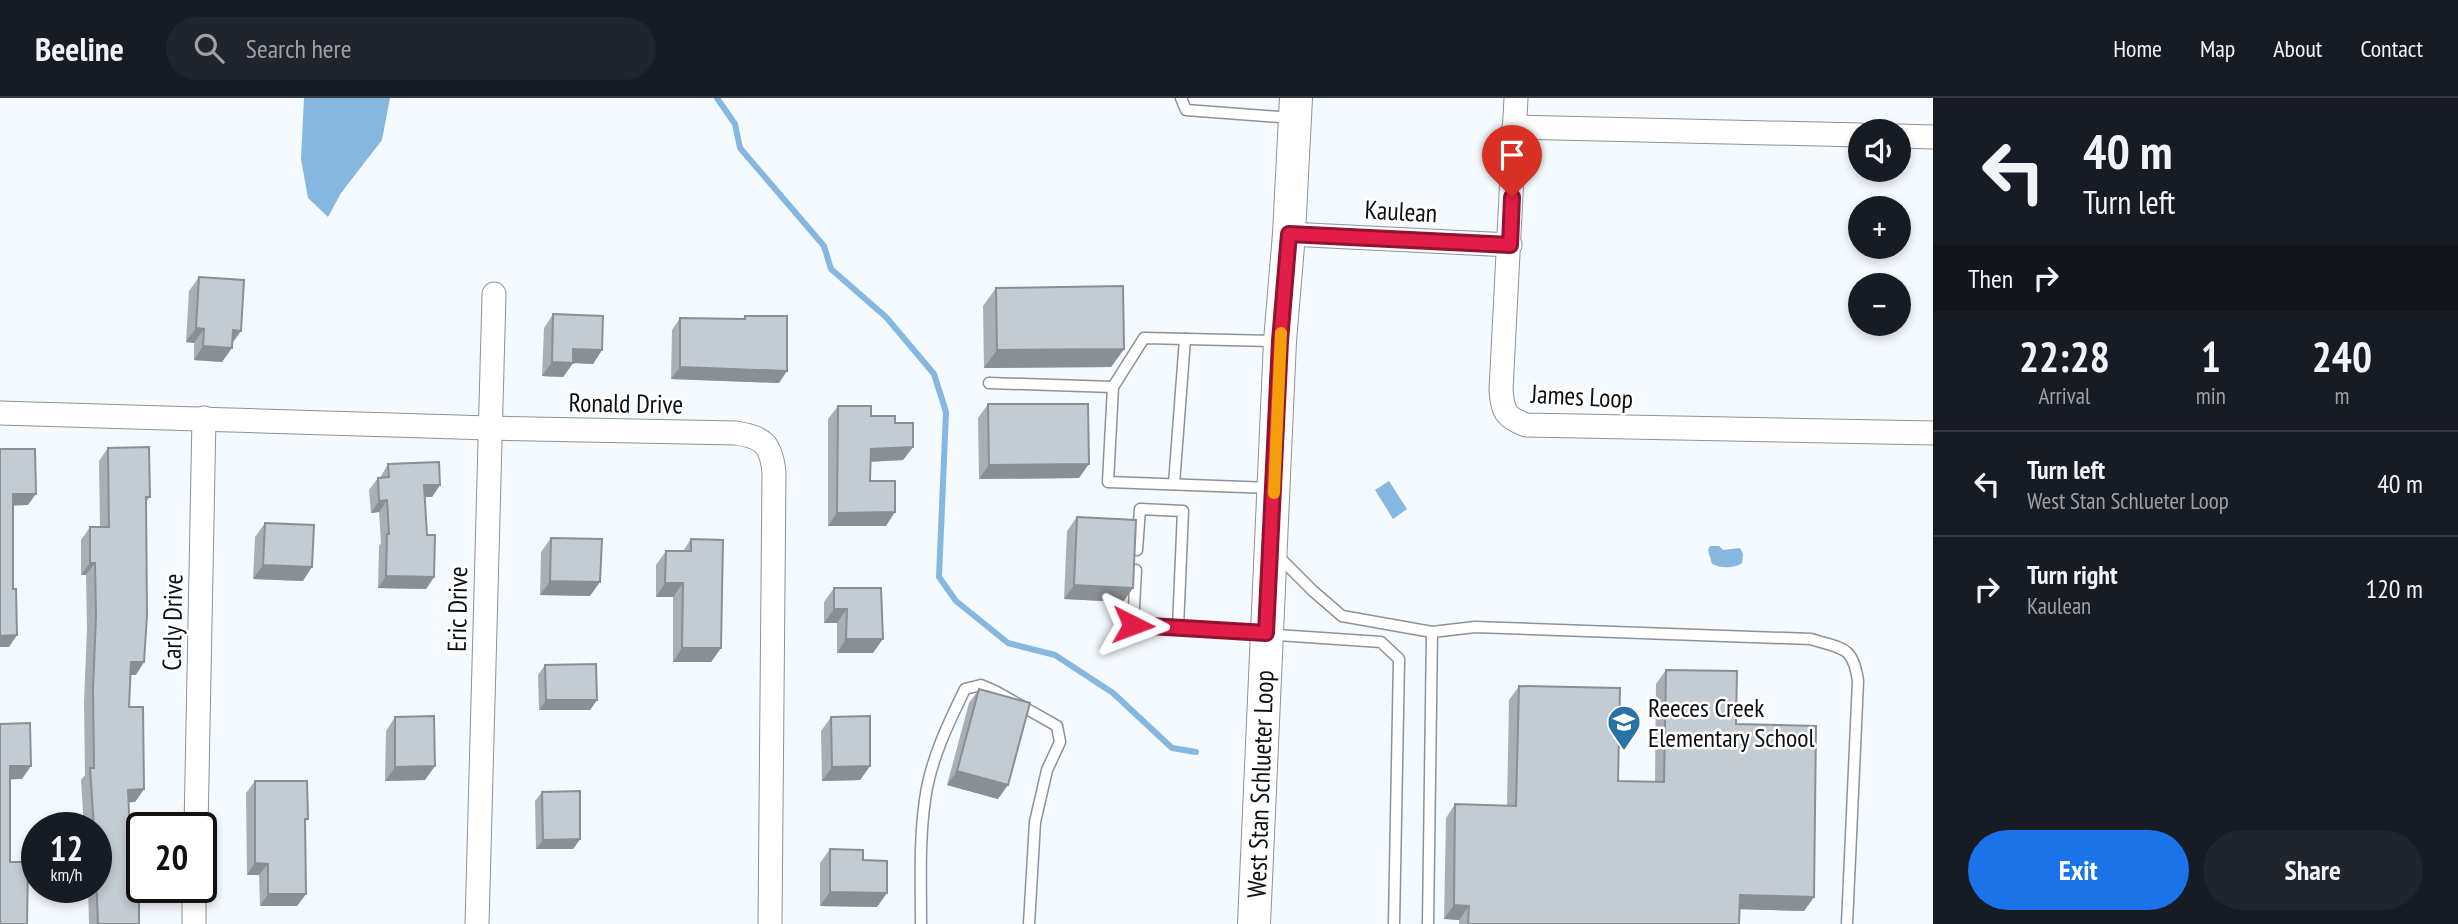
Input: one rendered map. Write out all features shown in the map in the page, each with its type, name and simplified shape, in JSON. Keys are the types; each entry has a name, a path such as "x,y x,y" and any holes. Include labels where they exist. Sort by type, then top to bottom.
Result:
{"main road":[{"name":"West Stan Schlueter Loop","path":"1254,924 1280,341 1296,108"}],"street":[{"name":"James Loop","path":"1516,98 1501,390 1503,410 1513,420 1527,425 1933,433"},
{"path":"1514,127 1848,135"},
{"path":"1911,136 1933,137"},
{"name":"Kaulean","path":"1289,234 1510,245"},
{"name":"Eric Drive","path":"477,924 494,295"},
{"name":"Ronald Drive","path":"0,413 736,433 761,439 772,454 774,472 770,924"},
{"name":"Carly Drive","path":"196,812 204,418"},
{"path":"194,903 194,924"}],"lane":[{"path":"1181,98 1186,110 1296,108"},
{"path":"1274,488 1108,482 1113,387 1144,338 1280,341"},
{"path":"1174,484 1185,339"},
{"path":"989,383 1113,387"},
{"path":"1137,550 1140,509 1183,511 1178,628"},
{"path":"1271,549 1312,591 1342,616 1432,632 1475,627 1811,639 1848,652 1853,658 1858,681 1847,924"},
{"path":"1136,570 1133,625 1381,642 1399,659 1394,924"},
{"path":"1428,924 1432,632"},
{"path":"921,924 921,856 925,798 944,732 965,689 981,685 1057,726 1060,742 1047,770 1035,822 1030,924"}],"water":[{"path":"304,98 390,98 382,140 341,193 328,217 308,198 301,159"},
{"path":"1389,481 1407,509 1393,519 1375,490"},
{"path":"1710,546 1719,546 1723,550 1740,548 1743,554 1742,563 1727,567 1712,564 1708,550"}],"building":[{"path":"199,277 244,280 241,331 233,330 232,348 203,346 204,329 196,328"},
{"path":"1123,286 1124,349 997,350 996,288"},
{"path":"553,314 603,316 602,350 573,349 573,363 552,362"},
{"path":"745,316 787,316 787,371 680,367 680,318 745,319"},
{"path":"988,404 1088,404 1089,464 989,465"},
{"path":"838,406 871,406 871,416 895,416 895,423 913,423 913,447 871,449 870,481 895,481 895,512 837,513"},
{"path":"149,447 150,497 146,497 147,616 144,662 131,662 129,707 143,707 144,789 128,790 129,812 126,812 126,903 139,903 139,924 98,924 97,903 112,903 112,812 93,812 90,768 94,768 96,616 95,563 90,563 90,527 109,527 108,448"},
{"path":"0,449 35,449 36,494 13,494 13,589 16,589 17,635 0,636"},
{"path":"439,462 440,485 424,485 427,535 435,535 434,577 386,576 389,534 387,500 379,501 378,478 389,477 388,464"},
{"path":"1077,517 1136,520 1133,588 1074,585"},
{"path":"265,523 314,525 312,567 263,565"},
{"path":"551,538 602,539 600,582 550,581"},
{"path":"691,539 723,540 721,648 682,648 683,583 665,583 666,551 691,551"},
{"path":"834,588 881,588 883,639 846,639 847,609 834,609"},
{"path":"596,664 597,700 546,700 545,665"},
{"path":"1666,670 1737,671 1736,724 1816,726 1814,897 1740,895 1739,924 1468,924 1469,906 1454,905 1455,804 1516,806 1519,686 1620,688 1618,781 1664,782"},
{"path":"979,689 1030,703 1008,785 957,771"},
{"path":"434,716 435,766 395,767 395,717"},
{"path":"870,716 870,766 832,767 831,717"},
{"path":"30,723 31,766 10,766 10,862 21,862 21,903 27,903 27,924 0,924 0,724"},
{"path":"255,781 307,781 306,894 268,894 268,864 255,863"},
{"path":"580,791 580,839 543,840 542,792"},
{"path":"830,849 863,850 863,860 887,861 887,893 830,892"}],"waterway":[{"path":"717,98 735,124 740,148 824,246 831,269 886,317 934,374 946,412 939,577 956,601 1008,643 1055,655 1113,693 1172,748 1196,752"}],"slow traffic":[{"path":"1274,493 1281,333"}],"place":[{"name":"Reeces Creek Elementary School","path":"1624,752"}],"route":[{"path":"1133,625 1266,633 1280,341 1289,234 1510,245 1512,197"}]}
